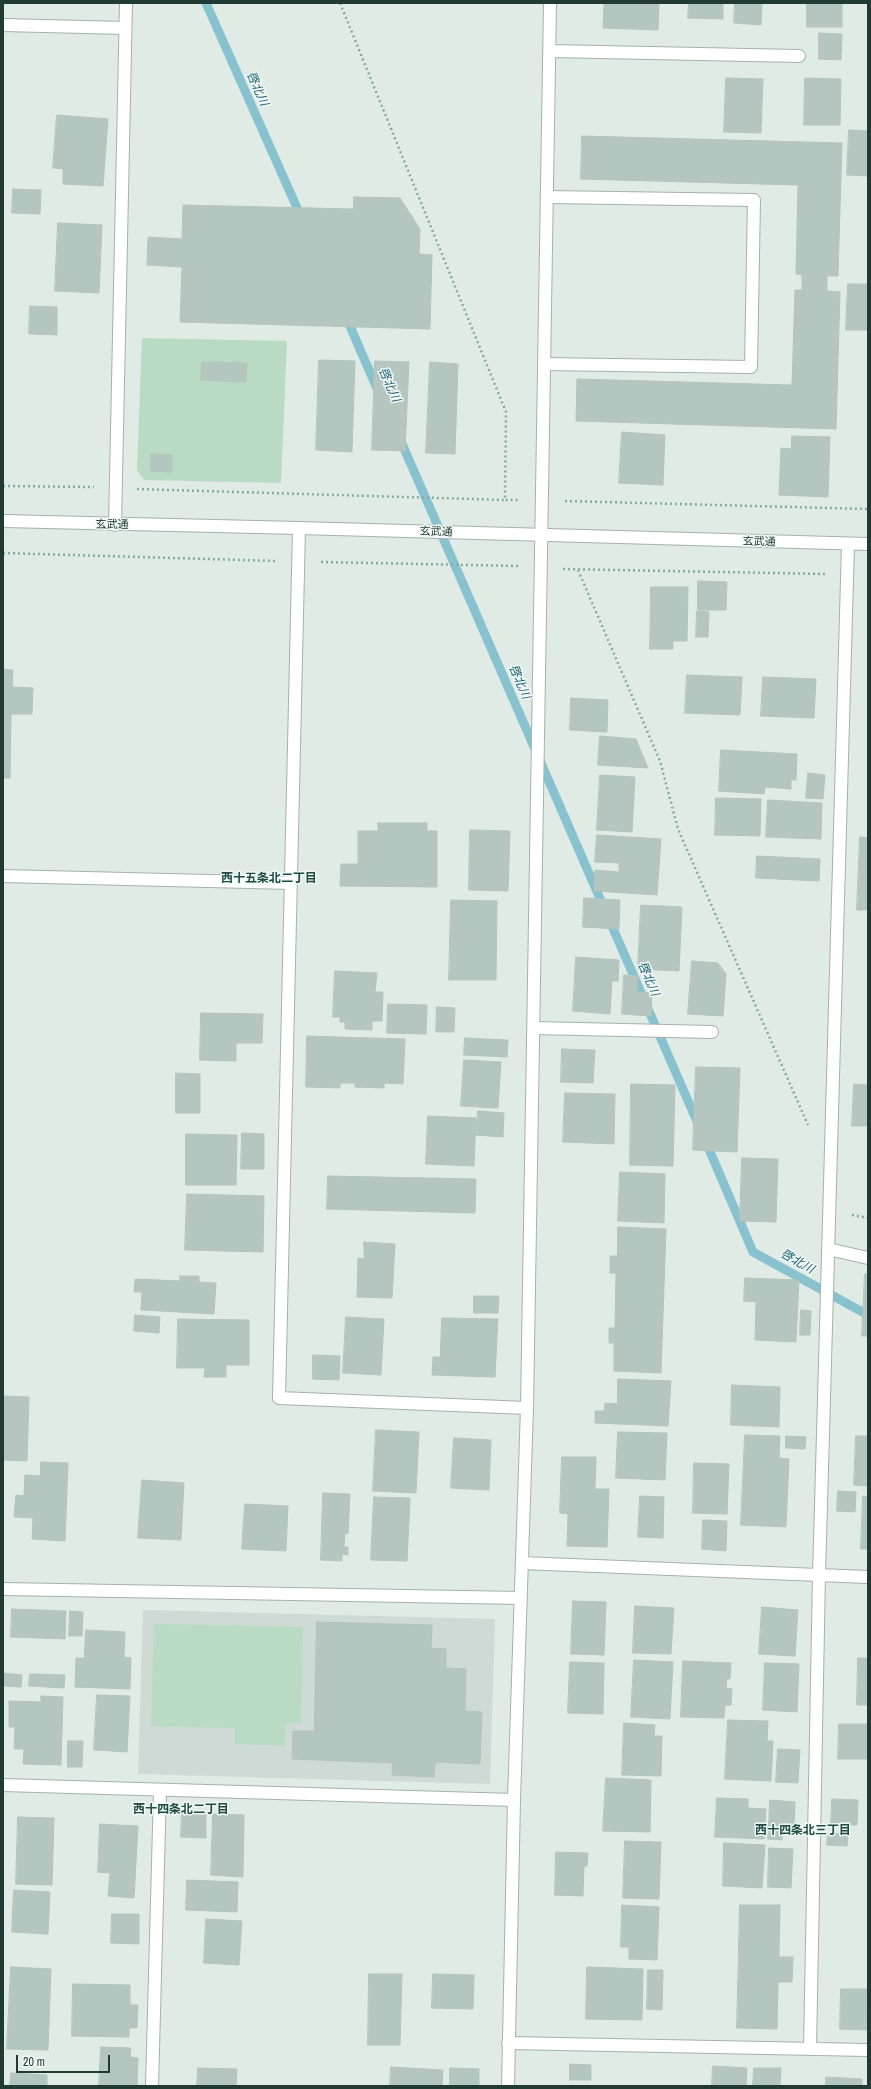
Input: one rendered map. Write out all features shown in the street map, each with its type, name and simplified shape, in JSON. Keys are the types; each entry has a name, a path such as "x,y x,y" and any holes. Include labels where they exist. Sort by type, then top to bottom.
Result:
{"street":[{"path":"115,525 126,3"},
{"path":"508,2086 514,1800 527,1408 534,1028 540,535 550,3"},
{"path":"3,25 125,28"},
{"path":"550,51 799,56"},
{"path":"544,364 751,368 754,200 547,197"},
{"name":"玄武通","path":"3,521 868,544"},
{"path":"299,528 279,1398 527,1408"},
{"path":"810,2048 819,1575 848,544"},
{"path":"3,876 292,883"},
{"path":"534,1028 712,1032"},
{"path":"828,1249 868,1258"},
{"path":"522,1563 868,1577"},
{"path":"3,1589 521,1598"},
{"path":"3,1785 514,1800"},
{"path":"152,2086 160,1790"},
{"path":"508,2043 868,2050"}],"path":[{"path":"3,486 505,500"},
{"path":"831,1143 814,1139 798,1103 678,829 660,761 578,570 848,574"},
{"path":"847,1214 868,1218"}],"shaded area":[{"path":"143,1610 495,1619 490,1784 138,1774"}],"green space":[{"path":"142,338 287,341 281,483 144,480 137,470"},
{"path":"154,1624 303,1627 301,1723 286,1723 285,1746 235,1744 235,1728 151,1726"}],"building":[{"path":"659,3 658,30 603,28 604,4"},
{"path":"689,3 723,3 723,19 688,18"},
{"path":"735,3 762,3 761,25 734,23"},
{"path":"807,3 842,3 842,27 807,27"},
{"path":"819,33 842,34 841,60 819,59"},
{"path":"726,78 763,79 761,133 724,132"},
{"path":"805,78 841,79 840,125 804,125"},
{"path":"57,115 108,119 103,186 63,184 63,169 53,168"},
{"path":"849,130 868,131 868,176 847,175"},
{"path":"582,136 842,143 838,276 827,276 827,291 840,292 836,429 576,421 577,379 792,385 795,290 802,290 802,275 796,274 798,185 581,179"},
{"path":"13,189 41,190 40,214 12,213"},
{"path":"354,197 400,198 420,229 419,254 432,255 430,329 180,322 182,267 147,265 148,237 182,239 183,205 353,209"},
{"path":"58,223 102,225 99,293 55,291"},
{"path":"848,284 868,284 868,330 846,330"},
{"path":"30,306 57,307 57,335 29,334"},
{"path":"319,360 355,361 352,452 316,450"},
{"path":"375,361 409,362 405,451 372,450"},
{"path":"202,362 247,363 246,382 201,380"},
{"path":"430,362 458,364 455,454 426,453"},
{"path":"622,432 665,435 663,485 619,483"},
{"path":"792,436 830,437 828,497 779,495 781,448 791,449"},
{"path":"151,454 172,455 172,472 151,471"},
{"path":"698,581 727,582 726,610 698,610"},
{"path":"651,587 688,587 687,641 673,641 673,649 650,649"},
{"path":"697,611 709,612 708,637 696,637"},
{"path":"3,669 13,670 12,687 33,688 32,714 11,714 10,778 3,778"},
{"path":"687,675 742,677 740,715 685,713"},
{"path":"763,677 816,679 814,718 761,716"},
{"path":"571,698 608,700 607,732 570,730"},
{"path":"600,736 636,739 648,768 598,765"},
{"path":"721,750 797,754 796,780 791,780 791,789 765,787 764,794 719,791"},
{"path":"808,773 825,775 823,799 806,798"},
{"path":"600,775 635,777 632,832 597,830"},
{"path":"716,798 761,799 760,836 715,835"},
{"path":"768,800 822,803 821,839 766,837"},
{"path":"378,823 427,823 427,831 437,831 437,887 340,886 341,864 358,864 358,831 378,831"},
{"path":"470,830 510,831 508,891 469,890"},
{"path":"597,835 661,839 657,895 594,891 595,870 619,872 619,863 595,862"},
{"path":"860,837 868,838 868,910 857,910"},
{"path":"757,856 820,859 819,881 756,878"},
{"path":"584,898 620,900 619,929 583,927"},
{"path":"451,900 497,901 496,980 449,980"},
{"path":"641,905 682,907 679,971 638,969"},
{"path":"576,957 619,960 618,981 612,981 610,1014 573,1011"},
{"path":"692,961 718,963 726,974 723,1016 688,1014"},
{"path":"335,971 377,973 375,992 383,992 382,1021 372,1021 372,1030 345,1029 345,1022 340,1022 340,1017 333,1017"},
{"path":"624,975 638,976 637,992 652,993 651,1016 622,1014"},
{"path":"388,1004 427,1005 426,1034 387,1033"},
{"path":"437,1007 455,1008 454,1032 436,1032"},
{"path":"201,1013 263,1014 262,1043 236,1043 236,1061 200,1060"},
{"path":"307,1036 405,1039 403,1084 384,1083 384,1088 355,1087 355,1083 340,1083 340,1088 306,1087"},
{"path":"465,1038 508,1040 507,1057 464,1055"},
{"path":"562,1049 595,1050 593,1083 561,1082"},
{"path":"464,1060 501,1062 498,1108 461,1106"},
{"path":"696,1067 740,1068 737,1152 693,1150"},
{"path":"176,1073 200,1074 200,1113 176,1113"},
{"path":"631,1084 675,1085 673,1166 630,1165"},
{"path":"854,1084 868,1085 868,1126 852,1126"},
{"path":"565,1093 615,1094 614,1144 563,1142"},
{"path":"478,1111 504,1113 503,1137 476,1135"},
{"path":"428,1116 476,1118 474,1166 426,1164"},
{"path":"242,1133 264,1134 264,1169 241,1169"},
{"path":"186,1134 237,1135 236,1185 186,1185"},
{"path":"742,1158 778,1159 776,1222 740,1221"},
{"path":"620,1172 665,1174 664,1223 618,1221"},
{"path":"328,1176 476,1179 475,1213 327,1209"},
{"path":"187,1194 264,1196 263,1252 185,1250"},
{"path":"618,1227 666,1229 661,1373 614,1371 614,1343 609,1343 609,1328 615,1328 616,1273 610,1273 610,1256 617,1256"},
{"path":"364,1242 395,1244 392,1298 357,1297 358,1258 364,1259"},
{"path":"865,1274 868,1274 868,1336 862,1336"},
{"path":"180,1276 199,1276 199,1282 216,1283 214,1314 141,1310 142,1292 134,1292 135,1279 180,1281"},
{"path":"745,1278 799,1280 796,1342 755,1340 756,1302 744,1301"},
{"path":"474,1296 499,1296 498,1313 474,1313"},
{"path":"801,1310 811,1311 810,1335 800,1335"},
{"path":"135,1315 160,1317 159,1333 134,1331"},
{"path":"346,1317 384,1319 381,1375 343,1373"},
{"path":"442,1318 498,1319 495,1377 432,1375 433,1357 440,1357"},
{"path":"178,1319 249,1320 249,1365 226,1365 226,1377 204,1377 205,1368 177,1368"},
{"path":"313,1355 340,1356 339,1380 313,1379"},
{"path":"618,1379 671,1381 668,1426 595,1423 595,1411 604,1411 605,1403 617,1404"},
{"path":"732,1385 780,1387 779,1427 731,1425"},
{"path":"3,1396 29,1397 27,1461 3,1460"},
{"path":"376,1430 419,1432 416,1493 373,1491"},
{"path":"618,1432 667,1433 665,1480 616,1478"},
{"path":"745,1435 780,1436 779,1458 789,1459 786,1527 741,1525"},
{"path":"786,1436 806,1437 805,1449 786,1448"},
{"path":"856,1436 868,1436 868,1486 854,1485"},
{"path":"454,1438 491,1440 489,1490 451,1488"},
{"path":"562,1457 596,1457 595,1489 609,1489 607,1547 567,1546 568,1514 560,1513"},
{"path":"41,1462 68,1463 65,1541 32,1539 33,1518 14,1517 16,1495 24,1496 25,1475 40,1476"},
{"path":"694,1463 729,1464 727,1514 693,1513"},
{"path":"142,1480 184,1483 181,1540 138,1538"},
{"path":"838,1491 856,1492 855,1512 837,1511"},
{"path":"323,1493 350,1494 348,1534 345,1533 344,1547 348,1547 348,1555 342,1554 342,1561 321,1560"},
{"path":"640,1496 664,1497 663,1538 638,1537"},
{"path":"863,1496 868,1497 868,1549 861,1549"},
{"path":"374,1497 410,1498 407,1561 371,1560"},
{"path":"245,1504 288,1506 286,1551 242,1549"},
{"path":"703,1520 727,1521 726,1551 702,1549"},
{"path":"573,1601 606,1602 604,1655 571,1654"},
{"path":"635,1606 674,1608 671,1654 633,1653"},
{"path":"762,1607 798,1610 795,1656 759,1654"},
{"path":"12,1609 66,1611 65,1639 11,1637"},
{"path":"70,1611 83,1612 82,1636 69,1636"},
{"path":"317,1622 432,1625 431,1648 446,1649 446,1668 466,1669 465,1711 482,1712 480,1764 435,1762 434,1777 392,1775 393,1763 292,1759 293,1731 314,1731"},
{"path":"86,1630 125,1632 124,1657 131,1658 130,1689 75,1687 76,1658 84,1658"},
{"path":"858,1658 868,1658 868,1705 857,1705"},
{"path":"634,1660 673,1662 670,1719 631,1717"},
{"path":"683,1661 731,1663 730,1679 727,1679 726,1688 732,1689 731,1705 725,1705 724,1718 681,1717"},
{"path":"570,1662 604,1663 603,1714 568,1713"},
{"path":"765,1663 799,1664 797,1712 763,1710"},
{"path":"3,1673 22,1675 21,1687 3,1686"},
{"path":"30,1674 65,1675 64,1688 29,1686"},
{"path":"97,1695 130,1696 127,1752 94,1750"},
{"path":"41,1696 63,1697 61,1765 23,1764 24,1749 14,1749 15,1727 9,1727 9,1701 41,1702"},
{"path":"728,1720 768,1721 767,1741 773,1741 771,1781 725,1779"},
{"path":"624,1723 655,1725 654,1736 662,1736 661,1776 622,1775"},
{"path":"839,1724 868,1724 868,1759 838,1759"},
{"path":"68,1741 83,1741 82,1767 68,1767"},
{"path":"778,1749 800,1750 798,1783 776,1782"},
{"path":"606,1778 651,1780 650,1832 603,1831"},
{"path":"717,1798 748,1799 748,1808 766,1809 764,1839 715,1837"},
{"path":"832,1799 858,1800 857,1825 831,1825"},
{"path":"770,1800 795,1802 794,1827 769,1825"},
{"path":"182,1811 206,1812 206,1838 181,1837"},
{"path":"213,1814 244,1815 243,1877 211,1875"},
{"path":"18,1817 54,1818 52,1885 16,1884"},
{"path":"100,1824 138,1826 134,1898 108,1896 110,1873 98,1872"},
{"path":"769,1825 783,1826 782,1840 768,1839"},
{"path":"828,1833 848,1834 847,1846 827,1845"},
{"path":"625,1841 661,1842 659,1899 623,1898"},
{"path":"724,1843 765,1845 762,1888 723,1886"},
{"path":"769,1848 793,1849 791,1888 768,1887"},
{"path":"556,1852 588,1853 587,1866 584,1866 583,1896 555,1895"},
{"path":"187,1880 238,1882 237,1912 186,1910"},
{"path":"14,1890 50,1892 48,1934 12,1932"},
{"path":"622,1905 659,1907 657,1960 629,1959 629,1947 621,1947"},
{"path":"740,1905 780,1905 779,1957 793,1957 792,1982 778,1982 777,2029 737,2028"},
{"path":"112,1914 139,1914 139,1944 111,1943"},
{"path":"206,1919 242,1921 239,1965 204,1963"},
{"path":"11,1967 51,1969 48,2050 7,2049"},
{"path":"587,1967 643,1969 642,2020 586,2019"},
{"path":"648,1970 663,1970 662,2010 647,2009"},
{"path":"369,1974 402,1974 400,2045 368,2045"},
{"path":"433,1974 474,1975 473,2009 432,2008"},
{"path":"73,1984 130,1985 130,2005 138,2005 137,2028 129,2028 129,2037 72,2036"},
{"path":"841,1989 868,1989 867,2030 840,2029"},
{"path":"101,2047 131,2048 130,2057 138,2058 137,2086 99,2086"},
{"path":"570,2064 591,2065 591,2080 570,2080"},
{"path":"713,2066 747,2068 746,2086 712,2086"},
{"path":"391,2067 443,2070 442,2086 390,2086"},
{"path":"198,2068 237,2069 236,2086 197,2086"},
{"path":"450,2068 479,2069 479,2086 450,2086"},
{"path":"754,2068 781,2068 780,2085 753,2086"},
{"path":"11,2073 47,2075 47,2086 10,2086"},
{"path":"826,2077 862,2079 862,2086 826,2086"}],"waterway":[{"name":"啓北川","path":"206,3 302,219"},
{"name":"啓北川","path":"346,317 379,393"},
{"name":"啓北川","path":"400,439 699,1126"},
{"name":"啓北川","path":"705,1140 753,1252 868,1315"}],"district":[{"name":"西十五条北二丁目","path":"269,879"},
{"name":"西十四条北二丁目","path":"181,1810"},
{"name":"西十四条北三丁目","path":"803,1831"}]}
